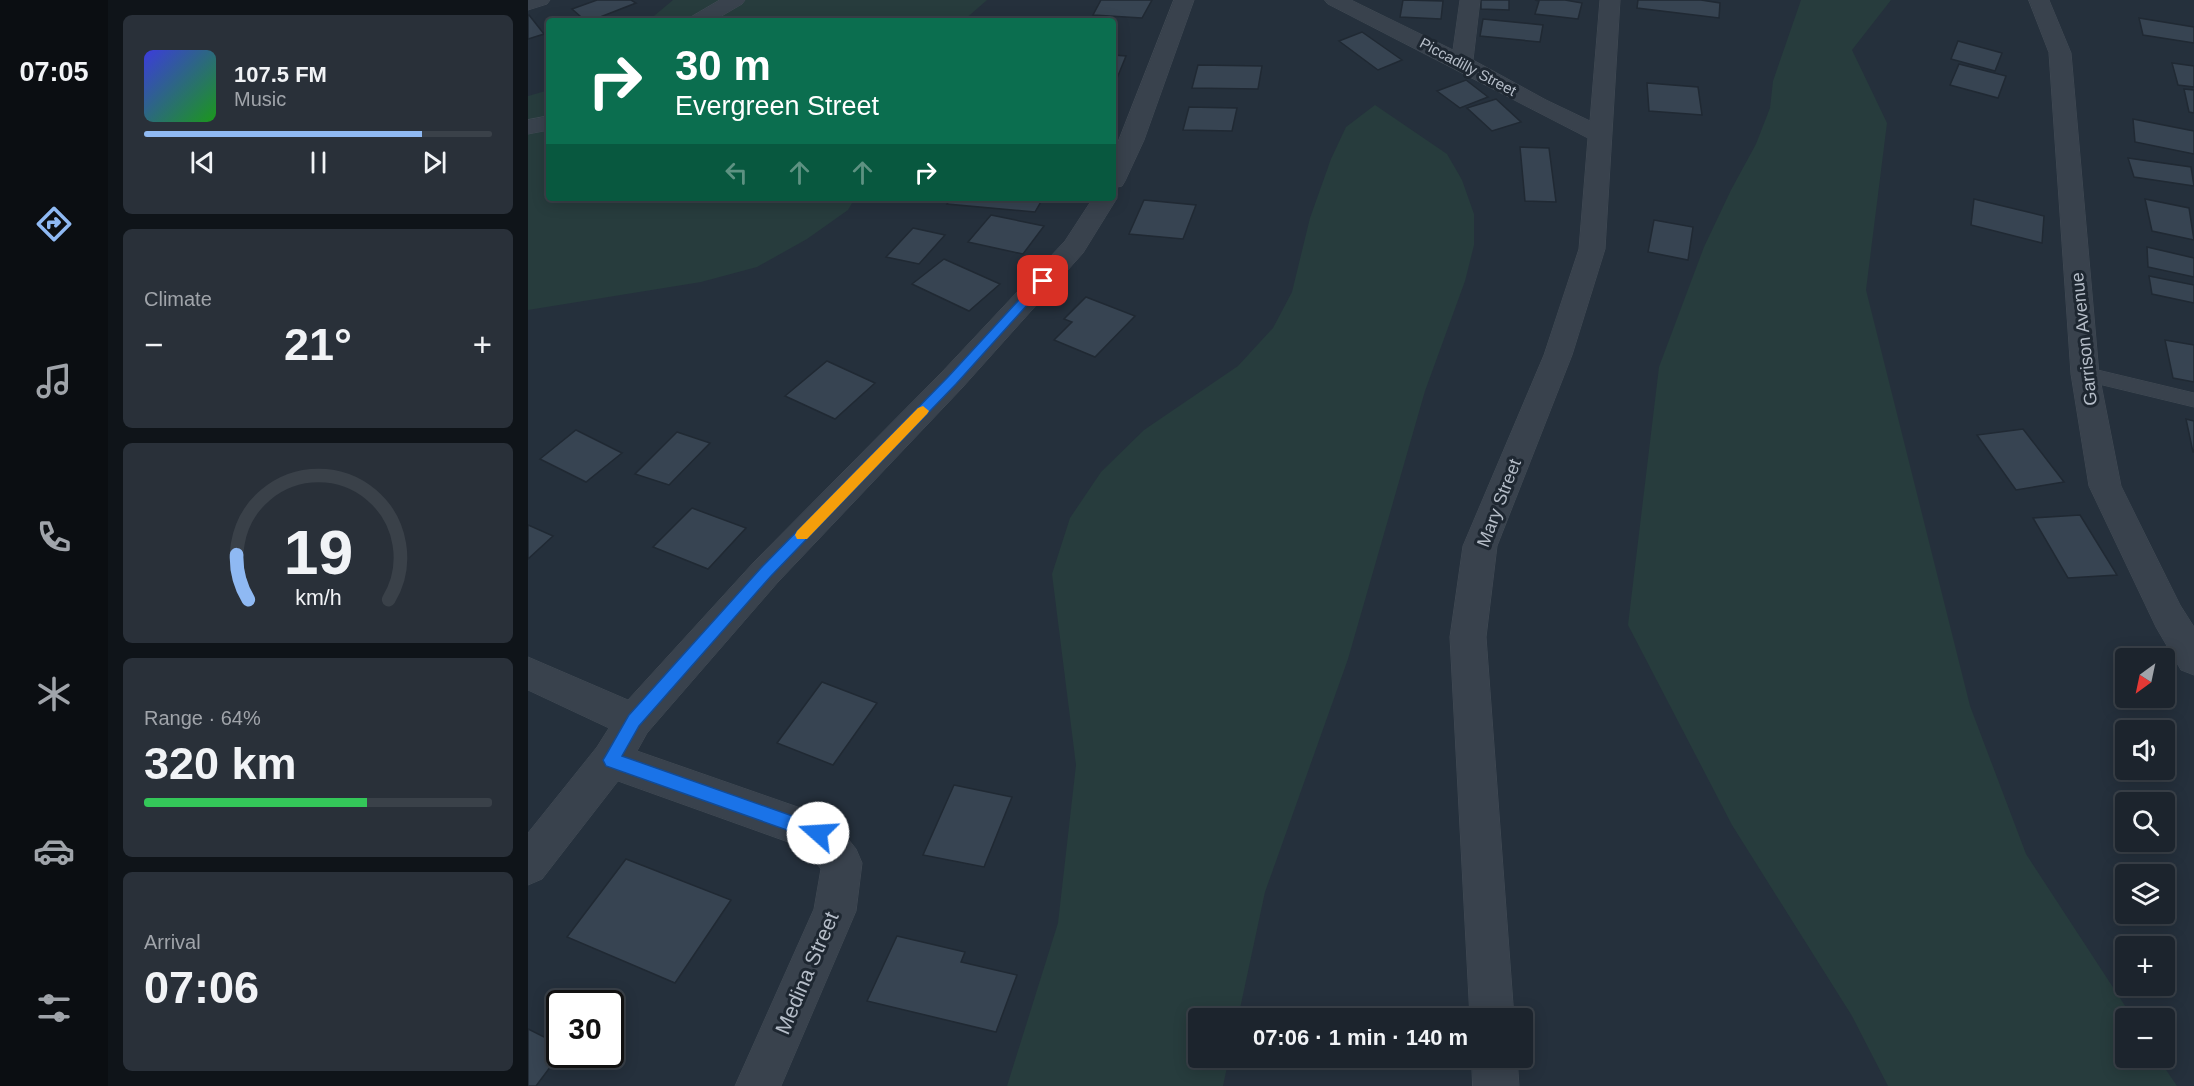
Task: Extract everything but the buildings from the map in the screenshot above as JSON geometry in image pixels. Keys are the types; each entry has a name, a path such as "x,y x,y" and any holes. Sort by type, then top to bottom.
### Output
{"street":[{"path":"528,4 540,0"},
{"path":"703,18 735,0"},
{"path":"1116,175 1132,140 1184,0"},
{"name":"Piccadilly Street","path":"1335,0 1601,135"},
{"path":"1462,63 1470,0"},
{"name":"Mary Street","path":"1491,1008 1468,637 1480,546 1558,355 1592,249 1610,0"},
{"name":"Garrison Avenue","path":"2039,0 2060,52 2085,374 2105,486 2168,616 2194,659"},
{"path":"528,127 546,124"},
{"path":"528,865 611,760 634,720 766,572 952,380 1074,247 1103,201"},
{"path":"528,674 634,720"},
{"name":"Medina Street","path":"611,760 818,833 842,863 835,911 758,1086"},
{"path":"1496,1068 1497,1086"}],"lane":[{"path":"2085,374 2194,400"}],"green space":[{"path":"673,0 987,0 966,18 652,18"},
{"path":"1801,0 1891,0 1852,50 1887,123 1866,290 1970,706 2026,854 2115,990 2115,996 2119,996 2126,1008 2115,1008 2115,1068 2165,1068 2177,1086 1888,1086 1852,1016 1732,825 1628,625 1659,367 1704,247 1756,144 1770,108 1773,81"},
{"path":"546,91 546,201 853,201 848,210 807,239 757,267 701,282 528,310 528,96"},
{"path":"1375,105 1447,154 1462,180 1474,214 1474,245 1465,281 1425,391 1348,659 1265,892 1240,1008 1188,1008 1188,1068 1227,1068 1223,1086 1007,1086 1058,923 1076,765 1052,574 1070,518 1101,472 1144,430 1238,366 1273,328 1292,292 1310,218 1331,159 1346,127"}],"slow traffic":[{"path":"802,535 923,411"}],"route":[{"path":"818,833 611,760 634,720 766,572 952,380 1043,281"}]}
